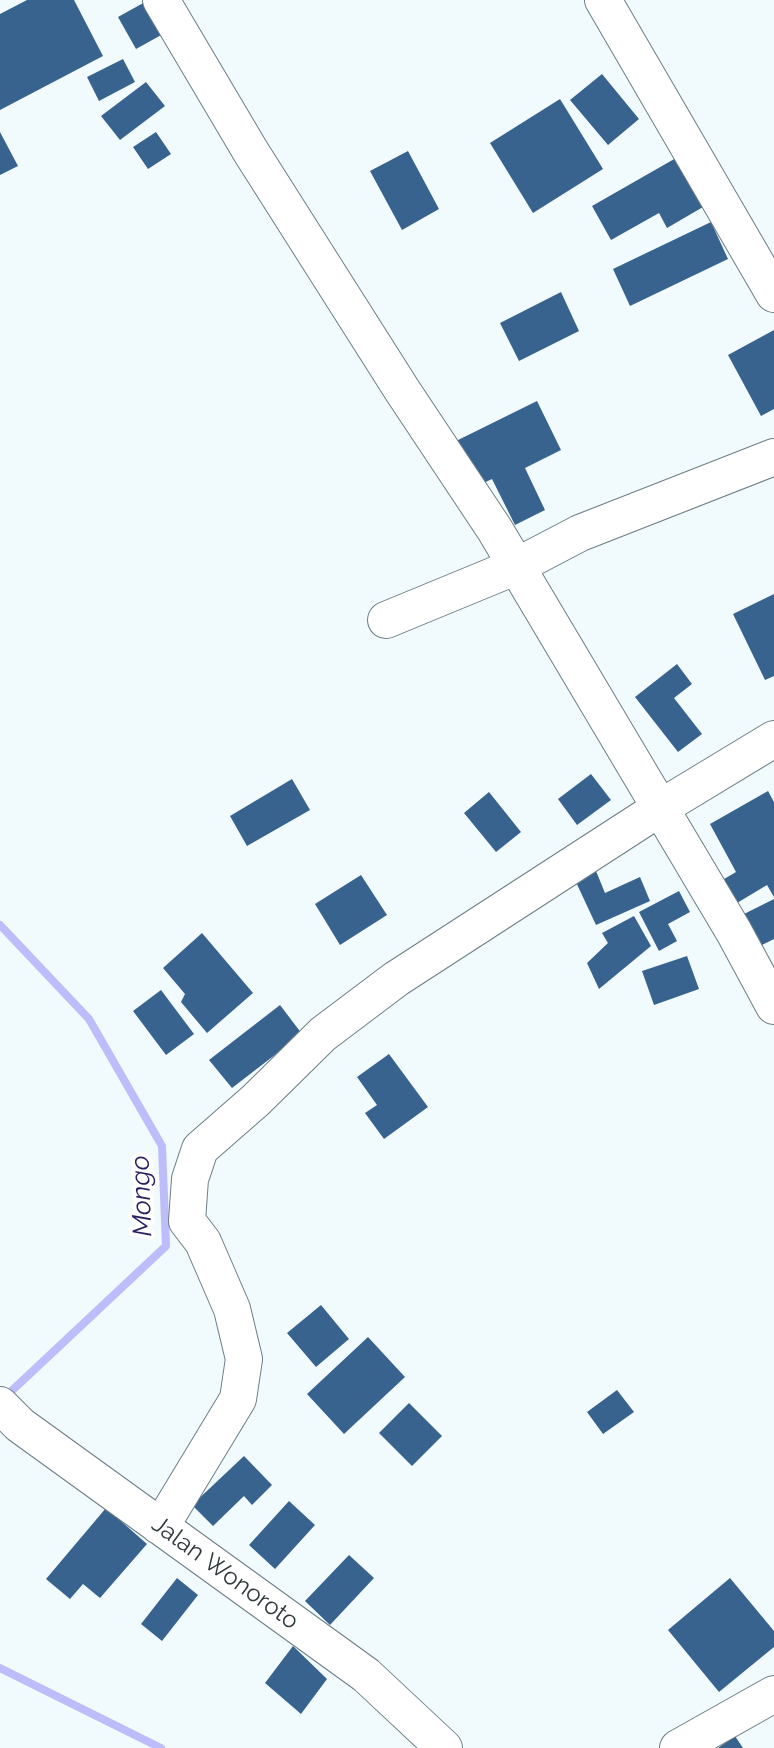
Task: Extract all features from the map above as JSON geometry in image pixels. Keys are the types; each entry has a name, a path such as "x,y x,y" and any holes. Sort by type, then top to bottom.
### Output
{"street":[{"path":"161,0 251,152 517,566 734,932 774,1006"},
{"path":"603,0 774,294"},
{"path":"386,620 517,566 580,533 774,457"},
{"path":"159,1526 238,1399 244,1359 232,1309 203,1242 187,1221 190,1179 200,1149 256,1100 323,1034 396,979 660,808 774,739"},
{"name":"Jalan Wonoroto","path":"10,1415 366,1675 444,1748"},
{"path":"678,1748 774,1694"}],"building":[{"path":"27,0 74,0 103,56 0,110 0,14"},
{"path":"145,2 163,34 136,49 118,17"},
{"path":"123,59 135,82 99,101 87,77"},
{"path":"602,74 639,119 608,145 570,100"},
{"path":"146,82 165,106 120,140 101,116"},
{"path":"560,99 603,169 533,213 490,143"},
{"path":"0,132 18,166 0,175"},
{"path":"156,132 171,154 148,169 133,147"},
{"path":"408,151 439,209 402,230 370,171"},
{"path":"676,158 703,207 667,228 659,213 611,240 592,206"},
{"path":"711,222 728,259 630,306 613,269"},
{"path":"561,292 579,331 519,361 500,323"},
{"path":"774,330 774,409 761,416 728,355"},
{"path":"537,401 561,450 525,468 545,510 515,525 492,479 473,488 450,444"},
{"path":"774,594 774,676 765,680 733,614"},
{"path":"677,664 692,684 674,698 702,734 678,752 635,697"},
{"path":"591,774 611,800 577,825 558,799"},
{"path":"292,779 310,810 247,846 230,816"},
{"path":"768,791 774,802 774,897 767,885 732,906 719,882 736,872 710,824"},
{"path":"489,792 521,832 496,852 464,813"},
{"path":"596,871 605,893 640,877 650,901 596,925 575,880"},
{"path":"361,875 387,915 340,945 315,904"},
{"path":"679,891 690,912 668,924 677,941 659,951 639,912"},
{"path":"774,899 774,939 760,946 744,914"},
{"path":"634,916 651,946 599,989 587,963 608,943 602,933"},
{"path":"202,933 253,993 207,1033 181,1002 185,994 163,968"},
{"path":"687,956 699,989 654,1005 642,971"},
{"path":"161,990 194,1034 166,1055 133,1011"},
{"path":"280,1005 302,1034 232,1088 209,1060"},
{"path":"389,1054 428,1107 384,1139 365,1113 377,1105 357,1077"},
{"path":"321,1305 349,1339 316,1367 287,1333"},
{"path":"368,1337 405,1377 344,1434 307,1394"},
{"path":"617,1390 634,1412 603,1434 587,1412"},
{"path":"409,1403 442,1436 412,1466 379,1433"},
{"path":"244,1456 272,1485 252,1505 244,1496 213,1526 192,1505"},
{"path":"289,1501 315,1525 275,1569 249,1545"},
{"path":"106,1508 147,1544 100,1598 83,1584 70,1599 46,1579"},
{"path":"349,1555 374,1578 330,1625 305,1601"},
{"path":"177,1578 198,1595 162,1641 141,1624"},
{"path":"730,1578 774,1631 774,1647 719,1692 668,1630"},
{"path":"293,1646 327,1679 301,1714 265,1683"},
{"path":"735,1736 743,1748 718,1748"}],"waterway":[{"name":"Mongo","path":"0,925 89,1019 162,1146 166,1246 3,1399"},
{"name":"Mongo","path":"0,1668 161,1748"}]}
